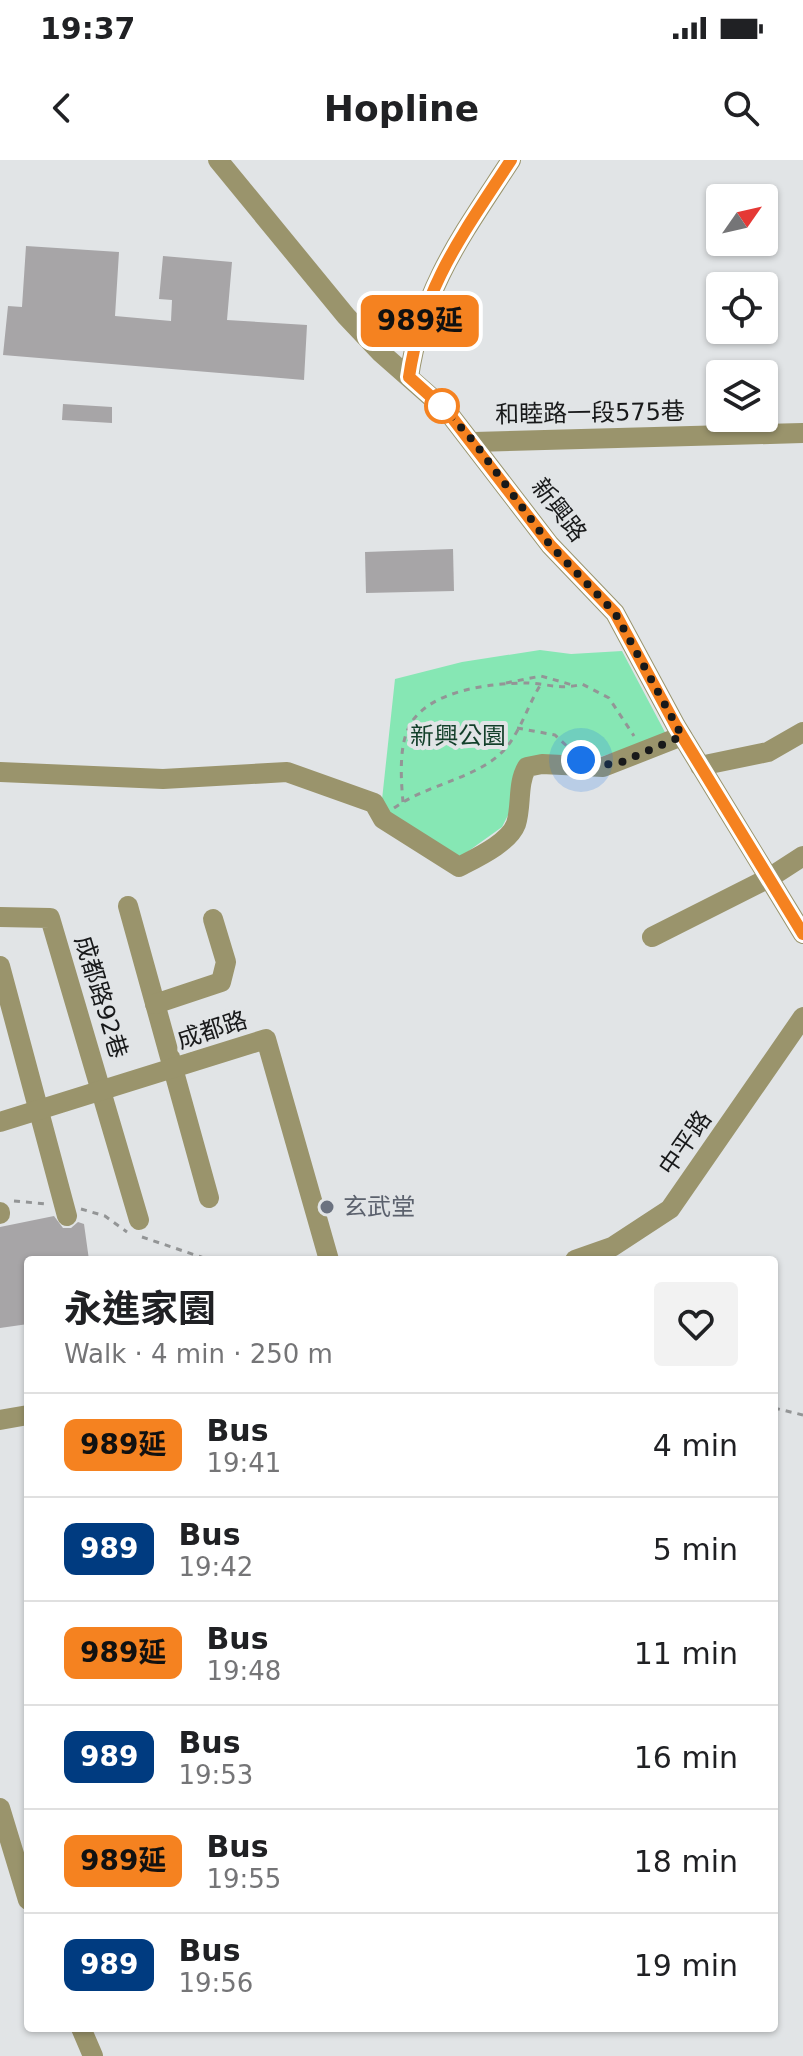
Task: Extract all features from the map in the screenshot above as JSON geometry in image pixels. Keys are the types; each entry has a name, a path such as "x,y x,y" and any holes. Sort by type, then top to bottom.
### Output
{"street":[{"name":"新興路","path":"218,160 346,316 447,411 474,442 550,545 615,613 682,736 803,934"},
{"path":"409,377 416,332 432,290 458,241 511,160"},
{"name":"和睦路一段575巷","path":"474,442 803,433"},
{"path":"700,766 768,752 803,732"},
{"path":"0,772 163,779 287,772 374,803 383,819 459,867 507,837 516,826 527,767 542,764 585,768 622,762 682,736"},
{"path":"652,937 769,878 803,856"},
{"path":"128,906 209,1198"},
{"name":"成都路92巷","path":"0,917 50,918 139,1220"},
{"path":"155,1004 221,982 226,962 213,919"},
{"path":"0,966 66,1210"},
{"name":"中平路","path":"586,1256 612,1247 670,1209 803,1017"},
{"name":"成都路","path":"0,1122 266,1039 328,1256"},
{"path":"0,1420 24,1416"},
{"path":"0,1808 24,1887"},
{"path":"83,2032 93,2056"}],"path":[{"path":"403,802 404,743 413,720 433,704 466,688 541,676 576,686"},
{"path":"503,684 590,687 609,698 645,750"},
{"path":"383,819 403,802 497,757 541,684"},
{"path":"517,728 555,735 585,768"},
{"path":"3,1208 66,1210 105,1216 121,1230 198,1256"},
{"path":"778,1409 803,1415"}],"green space":[{"name":"新興公園","path":"540,650 571,654 622,651 667,736 600,757 538,756 502,827 456,860 381,809 395,679 462,662"}],"building":[{"path":"26,246 119,252 115,316 171,321 172,300 159,299 163,256 232,262 227,320 307,325 304,380 3,355 8,306 22,307"},
{"path":"63,404 112,407 112,423 62,420"},
{"path":"453,549 454,591 366,593 365,552"},
{"path":"54,1216 63,1228 71,1228 78,1222 84,1224 88,1256 24,1256 24,1325 0,1328 0,1227"}],"bus line":[{"name":"989延","path":"511,160 458,241 432,290 416,332 409,377 447,411 474,442 550,545 615,613 676,726 803,934"}],"place":[{"name":"玄武堂","path":"327,1207"}],"route":[{"path":"442,406 474,442 550,545 615,613 682,736 603,767 585,768 581,760"}]}
